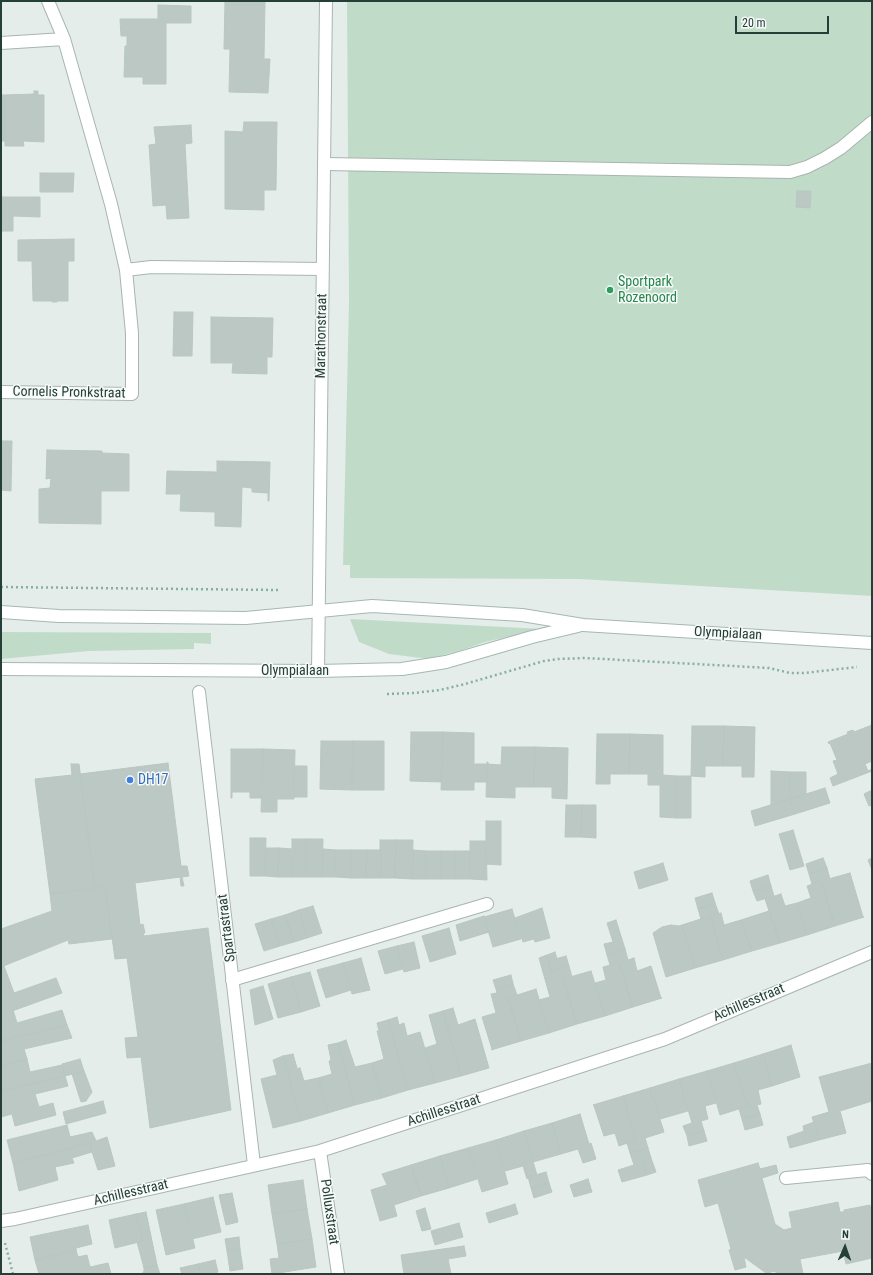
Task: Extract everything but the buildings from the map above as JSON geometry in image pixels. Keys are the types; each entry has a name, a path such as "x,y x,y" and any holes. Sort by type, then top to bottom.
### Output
{"street":[{"name":"Cornelis Pronkstraat","path":"1,392 132,394 132,333 126,270 111,204 64,39 48,1"},
{"name":"Marathonstraat","path":"318,671 326,1"},
{"path":"1,43 64,39"},
{"path":"325,164 790,172 807,167 825,158 841,148 872,122"},
{"path":"126,270 151,267 323,269"},
{"name":"Olympialaan","path":"1,612 59,616 246,618 380,606 522,615 583,625 872,643"},
{"name":"Olympialaan","path":"1,669 318,671 402,669 446,662 532,637 583,625"},
{"name":"Spartastraat","path":"199,692 254,1165"},
{"path":"232,980 487,904"},
{"name":"Achillesstraat","path":"1,1221 320,1151 665,1039 872,952"},
{"name":"Polluxstraat","path":"320,1151 338,1274"},
{"path":"786,1178 868,1170 872,1174"}],"path":[{"path":"1,587 283,590"},
{"path":"4,1239 13,1274"}],"green space":[{"name":"Sportpark Rozenoord","path":"347,1 872,1 872,596 580,579 350,578 350,565 343,565 349,302"},
{"path":"350,619 543,629 485,642 429,659 389,654 359,642"},
{"path":"1,632 211,633 211,644 194,643 194,649 89,651 1,659"}],"place":[{"name":"Sportpark Rozenoord","path":"610,290"},
{"name":"DH17","path":"130,780"}]}
